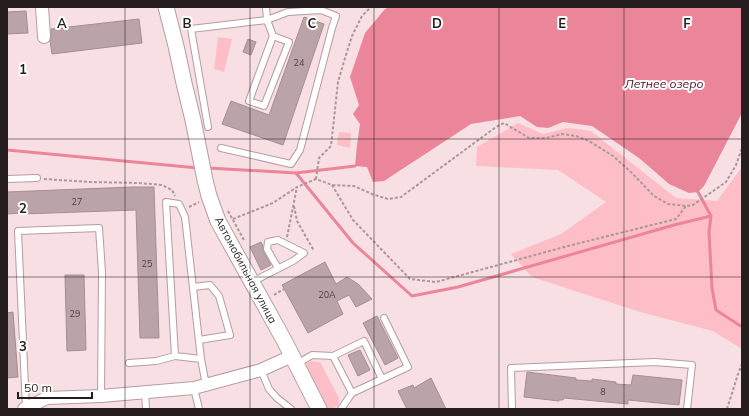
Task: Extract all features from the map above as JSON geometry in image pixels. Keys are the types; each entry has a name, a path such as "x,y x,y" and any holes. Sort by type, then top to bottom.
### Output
{"street":[{"path":"42,7 44,37"},
{"name":"Автомобильная улица","path":"166,7 193,120 209,196 218,221 319,409"},
{"path":"25,409 46,398 101,396 200,386 294,360"}],"lane":[{"path":"266,7 267,20 273,36 249,101 264,106 289,42 273,36"},
{"path":"208,127 191,29 267,20 288,12 321,10 336,16 300,150 291,164 221,148"},
{"path":"7,179 37,178"},
{"path":"175,356 166,202 179,204 185,217 201,359 199,409"},
{"path":"25,409 18,231 99,228 102,272 101,396"},
{"path":"252,282 278,268 304,254 278,240 268,242 267,249 278,268"},
{"path":"193,288 210,285 219,296 230,335 199,340"},
{"path":"341,409 352,393 408,367 384,318"},
{"path":"294,360 312,355 333,356 364,341 382,379"},
{"path":"129,363 156,361 175,356 201,359"},
{"path":"333,356 352,393"},
{"path":"512,409 511,368 655,362 692,366 687,409"},
{"path":"261,370 269,389 277,398 291,409"},
{"path":"145,392 146,409"}],"path":[{"path":"316,179 319,158 331,146 338,82 352,36 362,16 371,7"},
{"path":"233,219 273,203 297,187 316,179 332,185 354,186 388,199 401,197 496,127 504,124 529,138 546,138 562,134 576,136 589,141 613,156 654,196 668,204 686,206 693,205 726,182 736,165 742,148"},
{"path":"37,178 162,185 172,190 179,204"},
{"path":"332,185 353,220 410,278 436,282 568,246 676,219 686,206"},
{"path":"286,244 297,187"},
{"path":"182,211 209,196"},
{"path":"293,205 297,221 314,251"},
{"path":"274,295 284,289"},
{"path":"728,409 742,364"}],"shaded area":[{"path":"218,37 232,39 224,72 214,69"},
{"path":"518,123 543,134 568,128 591,131 676,198 717,201 742,167 742,349 713,331 640,312 532,277 511,254 561,234 606,202 558,170 476,166 477,147"},
{"path":"339,132 351,133 350,148 337,145"},
{"path":"312,361 320,362 339,398 338,406 328,409 325,406 306,371 307,363"}],"water":[{"name":"Летнее озеро","path":"390,7 742,7 742,113 704,186 698,192 689,193 669,184 639,158 592,126 563,122 548,128 537,127 520,116 471,124 384,181 373,182 367,167 355,166 360,124 353,114 359,105 350,77 365,33 385,9"}],"building":[{"path":"26,11 28,33 7,34 7,12"},
{"path":"304,17 324,24 283,145 222,124 231,101 269,115"},
{"path":"139,19 142,43 52,54 50,41 51,29"},
{"path":"248,39 256,42 251,55 243,52"},
{"path":"154,187 159,338 140,338 136,210 7,214 7,192"},
{"path":"261,242 263,251 271,265 261,270 250,247"},
{"path":"325,262 336,284 347,277 358,284 372,299 356,307 349,295 337,301 343,314 308,333 282,285"},
{"path":"65,275 84,275 86,350 67,351"},
{"path":"13,312 18,377 7,378 7,313"},
{"path":"377,316 398,358 385,365 363,323"},
{"path":"360,350 370,370 358,376 348,355"},
{"path":"527,372 576,378 576,380 592,381 592,379 616,382 616,384 631,385 633,375 682,380 679,405 628,400 628,404 564,398 563,400 559,401 524,397"},
{"path":"431,378 446,409 407,409 398,391 413,385 414,388"}],"waterway":[{"path":"7,150 198,168"},
{"path":"208,168 296,173 355,166"},
{"path":"296,173 353,243 412,296 458,287 674,225 711,216"},
{"path":"698,192 711,216 709,232 712,288 716,310 742,326"}]}
